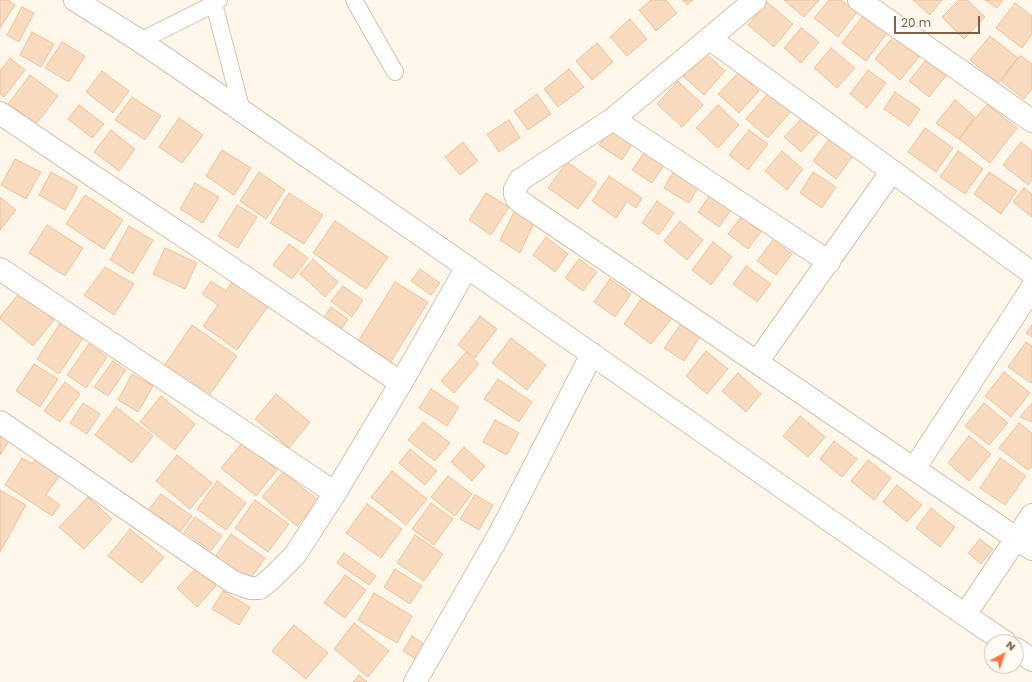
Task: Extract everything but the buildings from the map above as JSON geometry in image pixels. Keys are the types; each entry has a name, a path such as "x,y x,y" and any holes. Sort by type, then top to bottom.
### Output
{"street":[{"path":"75,0 140,41 242,111 993,634"},
{"path":"755,0 613,118 520,180 515,189 517,199 1024,544"},
{"path":"859,0 1032,120"},
{"path":"709,38 1032,273"},
{"path":"0,113 400,383"},
{"path":"613,118 828,262"},
{"path":"757,362 892,171"},
{"path":"0,422 233,582 250,588 260,588 295,555 400,383 467,267"},
{"path":"0,269 334,493"},
{"path":"914,469 1032,288"},
{"path":"415,682 500,533 592,354"},
{"path":"966,615 1024,544 1032,515"}],"lane":[{"path":"354,0 394,72"},
{"path":"140,41 217,2 242,111"}]}
